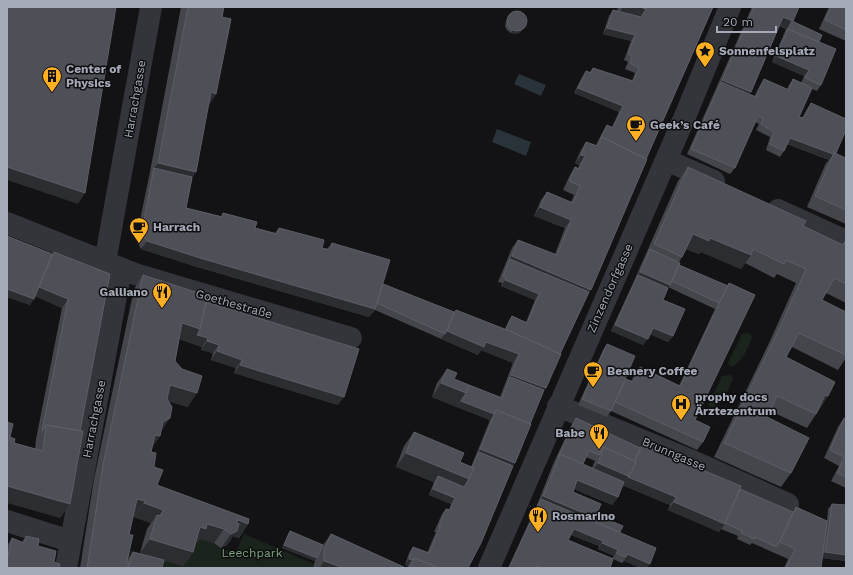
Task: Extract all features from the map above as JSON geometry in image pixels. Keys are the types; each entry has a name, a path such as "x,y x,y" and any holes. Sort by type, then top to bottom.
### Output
{"street":[{"name":"Harrachgasse","path":"66,568 152,7"},
{"name":"Zinzendorfgasse","path":"489,568 686,114 730,7"},
{"path":"666,160 731,189"},
{"path":"760,202 846,241"},
{"name":"Goethestraße","path":"7,223 113,266 351,338"},
{"name":"Brunngasse","path":"558,406 696,463 788,504"},
{"path":"7,521 70,541"}],"green space":[{"path":"750,333 752,337 747,350 742,358 732,367 728,363 742,334"},
{"path":"731,375 733,379 727,392 722,400 712,409 708,405 722,376"},
{"name":"Leechpark","path":"244,534 314,564 314,568 130,568 123,566 126,549 183,565 197,538 214,543 235,555"}],"shaded area":[{"path":"519,74 546,85 541,96 514,84"},
{"path":"497,129 531,142 526,156 492,142"}],"building":[{"name":"Center of Physics","path":"7,7 116,7 85,193 7,167"},
{"path":"188,7 224,7 222,17 231,19 216,94 211,92 196,172 158,163"},
{"path":"647,7 713,7 646,159 602,137 600,140 607,125 613,128 623,106 578,88 586,71 591,73 593,68 633,81 639,68 630,63 632,56 628,54 635,35 607,28 613,10 641,17"},
{"path":"754,7 799,7 793,21 783,17 751,92 722,80"},
{"path":"831,7 846,7 846,30 825,20"},
{"path":"517,11 524,14 527,21 524,28 517,31 510,28 507,21 510,14"},
{"path":"792,21 822,35 819,42 788,29 786,32"},
{"path":"788,29 836,49 821,85 805,78 809,70 776,56"},
{"path":"764,79 789,90 793,79 812,88 799,117 804,118 811,103 846,119 846,130 836,153 833,154 790,138 784,151 770,144 774,132 761,124 763,118 758,116 735,168 691,149 721,82 756,97"},
{"path":"602,137 647,159 591,290 512,256 518,240 557,255 571,220 540,207 547,192 573,203 580,186 569,181 575,167 579,169 585,156 581,155 586,142 597,146"},
{"path":"834,153 846,158 846,210 815,196"},
{"path":"688,167 806,221 803,226 843,245 846,240 846,284 834,278 822,300 846,312 846,355 799,333 786,357 835,382 828,396 825,395 816,414 777,396 767,417 809,438 791,473 724,443 780,327 806,269 786,260 784,264 753,249 751,255 710,238 709,241 693,234 682,257 654,244"},
{"path":"154,168 192,177 186,208 222,217 223,213 257,222 255,228 277,234 279,228 324,240 322,248 330,250 332,243 390,260 375,309 147,241 142,231"},
{"path":"7,236 52,254 34,299 7,289"},
{"path":"650,249 680,263 670,285 640,272"},
{"path":"54,252 110,274 80,431 46,425 42,431 68,299 39,287"},
{"path":"510,259 589,292 560,354 506,329 512,316 527,323 539,294 505,280 506,278 503,276"},
{"path":"679,265 728,286 719,303 672,281"},
{"path":"143,275 208,296 200,329 182,323 175,361 182,369 202,376 197,393 170,385 167,399 172,407 170,418 163,422 160,436 155,435 151,452 156,453 154,467 163,470 157,485 249,519 248,524 238,520 236,522 239,524 237,531 231,534 224,529 207,524 206,529 200,527 193,552 150,539 157,515 161,516 163,510 144,503 145,501 137,499 129,535 133,535 127,561 129,562 128,568 87,568 103,465"},
{"path":"638,275 668,288 663,300 685,309 673,336 653,328 648,339 615,325"},
{"path":"729,283 755,295 695,420 710,427 703,442 615,402 626,379 633,382 640,367 680,386"},
{"path":"383,284 454,312 445,334 377,303"},
{"path":"206,302 359,349 344,397 240,365 242,360 217,351 219,345 207,341 208,338 197,335 200,329"},
{"path":"456,310 507,330 561,354 546,388 511,375 519,354 486,342 484,347 447,331"},
{"path":"607,344 635,356 611,411 582,399"},
{"path":"447,369 457,373 454,379 469,385 466,393 441,383"},
{"path":"510,377 544,390 530,424 496,410 494,414 461,401 469,385 502,398"},
{"path":"496,410 531,424 515,463 480,449"},
{"path":"576,418 640,448 634,461 604,447 599,455 589,451 583,464 560,454 558,457"},
{"path":"844,418 846,419 846,477 837,473 844,457 830,450"},
{"path":"7,422 13,424 10,437 15,439 14,443 43,451 46,425 83,431 70,504 7,486"},
{"path":"414,432 464,453 460,462 474,468 469,479 406,453"},
{"path":"642,445 741,486 725,524 674,502 676,497 628,477 636,462 635,461"},
{"path":"604,447 636,462 628,476 598,463"},
{"path":"479,452 513,466 481,543 468,568 439,568 414,558 412,560 409,559 413,547 429,553 446,509 450,510 455,498 433,489 438,476 464,487 474,468 472,467"},
{"path":"560,454 624,482 618,497 577,480 573,492 601,504 595,518 543,496"},
{"path":"740,489 793,512 777,547 755,537 754,539 741,533 742,531 725,523"},
{"path":"541,499 656,548 650,564 627,554 626,557 616,553 618,550 602,543 603,541 574,529 568,540 613,559 610,568 542,568 537,566 536,568 509,568"},
{"path":"832,504 846,505 846,555 825,552"},
{"path":"796,507 827,521 821,568 786,568 795,549 780,542"},
{"path":"596,515 623,526 620,532 593,521"},
{"path":"290,531 323,545 317,558 284,545"},
{"path":"331,534 406,568 344,568 324,561 324,550"},
{"path":"26,536 39,539 38,546 56,551 54,562 60,564 59,568 7,568 7,556 12,538 24,543"},
{"path":"133,552 164,560 162,568 128,568"},
{"path":"414,558 439,568 409,568"}],"place":[{"name":"Sonnenfelsplatz","path":"705,68"},
{"name":"Center of Physics","path":"52,93"},
{"name":"Geek’s Café","path":"636,142"},
{"name":"Harrach","path":"139,244"},
{"name":"Galliano","path":"162,309"},
{"name":"Beanery Coffee","path":"593,388"},
{"name":"prophy docs Ärztezentrum","path":"681,421"},
{"name":"Babe","path":"599,450"},
{"name":"Rosmarino","path":"538,533"}]}
